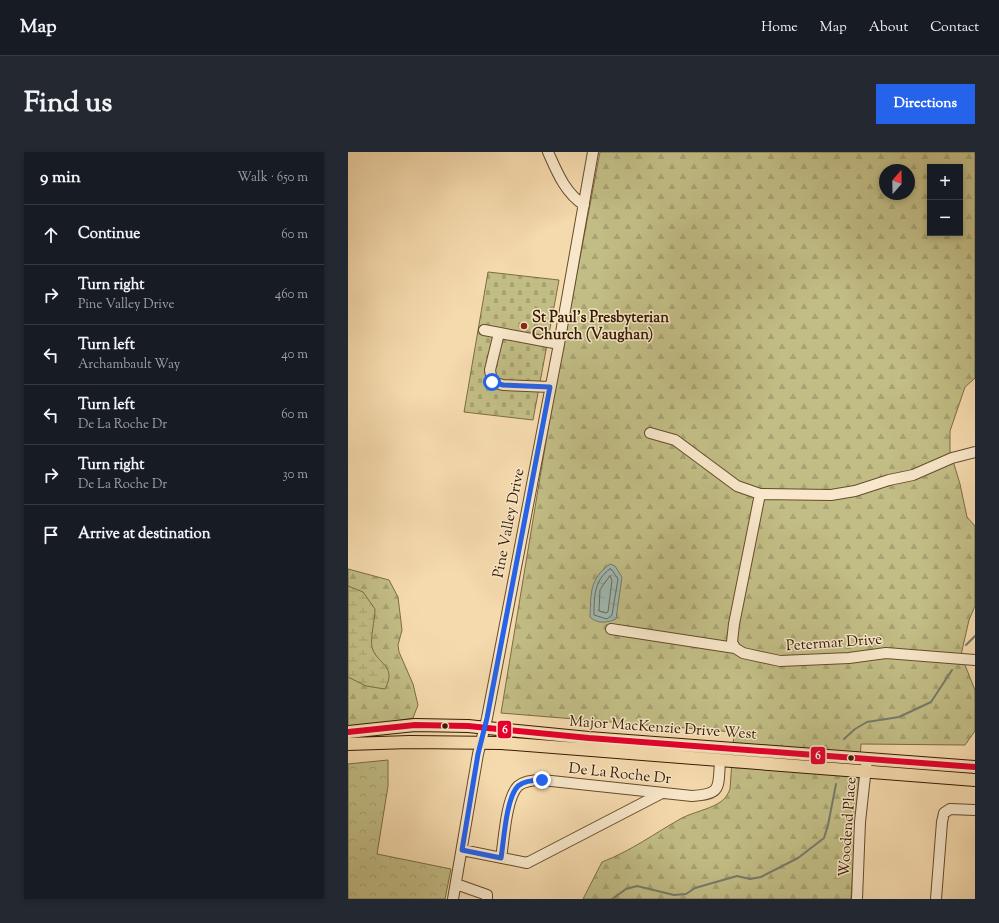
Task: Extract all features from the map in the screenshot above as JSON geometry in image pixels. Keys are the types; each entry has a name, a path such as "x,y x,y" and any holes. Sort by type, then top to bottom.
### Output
{"main road":[{"name":"Major MacKenzie Drive West","path":"348,732 415,725 485,728 588,738 975,767"},
{"name":"Major MacKenzie Drive West","path":"348,744 410,742 482,743 720,761 866,770 975,780"}],"street":[{"path":"548,152 565,188 576,200 584,205"},
{"name":"Pine Valley Drive","path":"453,899 478,754 485,728 559,344 593,152"},
{"path":"484,330 559,344"},
{"path":"499,333 490,370 492,382 503,385 550,387"},
{"path":"650,433 675,440 738,486 760,494 831,495 855,491 889,480 913,475 952,458 975,452"},
{"path":"736,648 732,642 734,624 760,494"},
{"name":"Petermar Drive","path":"611,629 736,648 743,653 780,661 849,658 886,653 975,660"},
{"name":"Woodend Place","path":"857,899 860,822 868,758"},
{"name":"De La Roche Dr","path":"501,858 512,795 519,785 542,780 692,796 710,794 716,790 718,784 720,761"},
{"path":"462,850 527,863 662,793"},
{"path":"936,899 943,816 945,811 950,809 975,810"},
{"path":"456,884 487,895 487,899"}],"green space":[{"path":"600,152 975,152 975,378 965,387 950,431 950,451 960,484 967,517 975,526 975,606 969,620 961,655 975,690 975,731 965,745 861,744 851,899 583,899 602,862 633,847 682,818 719,803 724,799 730,789 734,732 501,713 552,405"},
{"path":"488,272 559,280 533,420 464,412"},
{"path":"348,569 389,580 398,597 402,630 398,645 399,652 413,684 418,705 413,718 369,726 348,726"},
{"path":"348,586 363,592 375,609 372,647 374,653 388,670 389,675 385,689 366,686 348,677"},
{"path":"388,760 388,786 377,854 451,869 445,899 348,899 348,764"}],"water":[{"path":"610,564 615,566 622,577 616,619 606,622 599,622 590,617 592,588 598,575"}],"waterway":[{"path":"966,645 975,636"},
{"path":"844,739 855,729 867,722 899,717 931,702 952,670"},
{"path":"612,899 626,889 637,886 674,895 686,894 695,888 737,876 750,879 761,877 798,858 824,838 836,784"}],"transit line":[{"name":"6","path":"348,732 415,725 468,726 589,738 975,767"}],"place":[{"name":"St Paul's Presbyterian Church (Vaughan)","path":"524,326"}],"route":[{"path":"492,382 503,385 550,387 487,718 482,743 478,754 462,850 501,858 512,795 519,785 530,781 542,780"}]}
